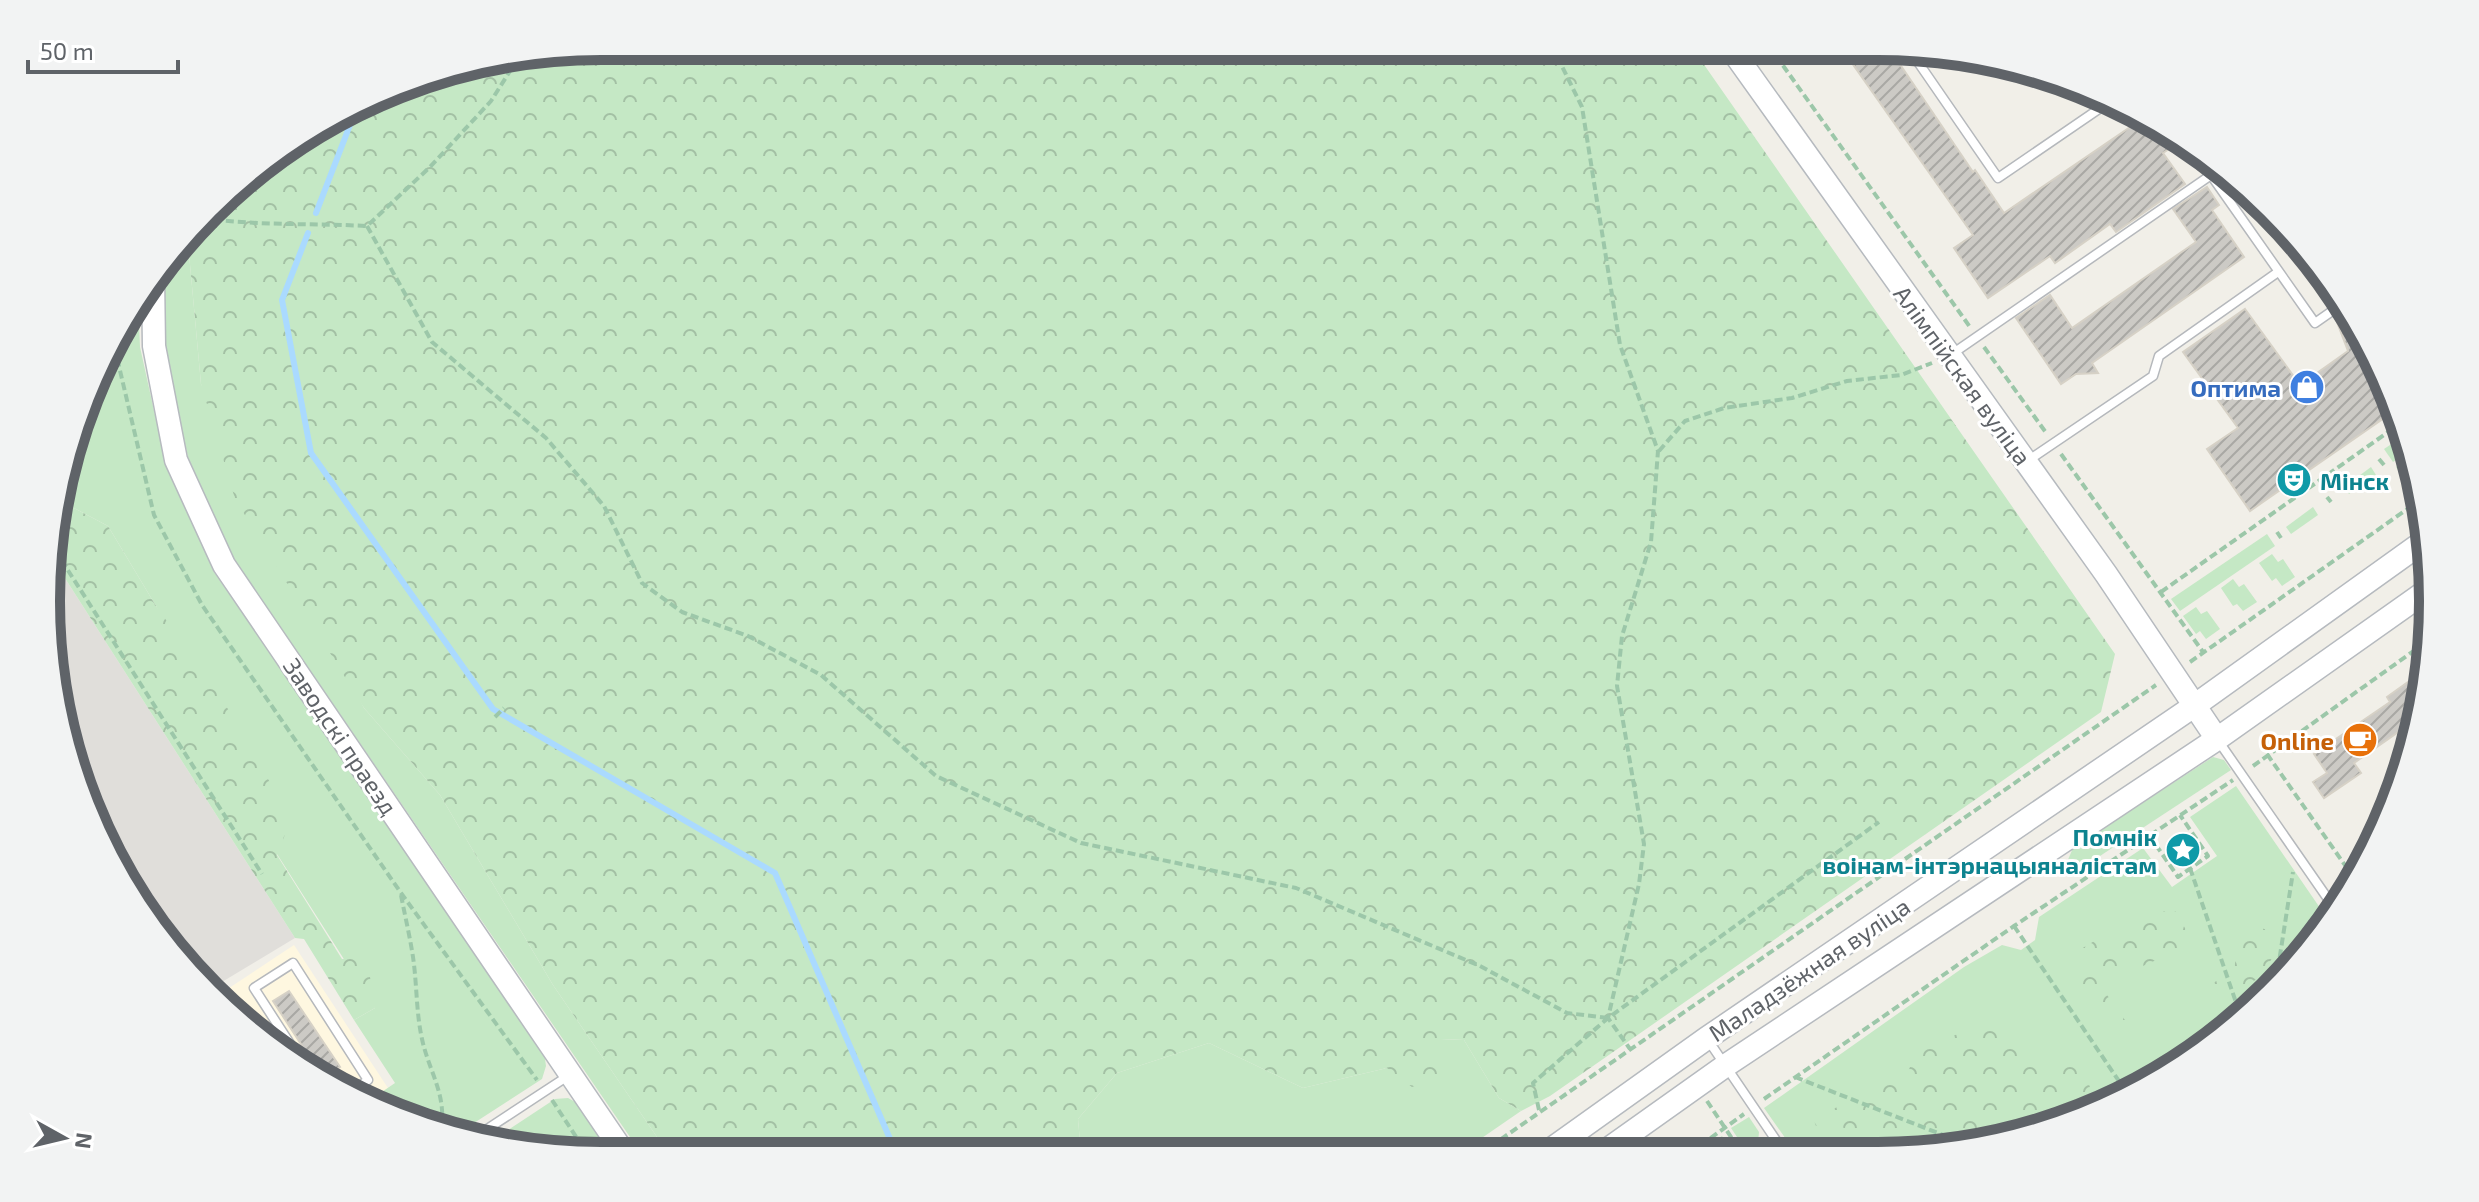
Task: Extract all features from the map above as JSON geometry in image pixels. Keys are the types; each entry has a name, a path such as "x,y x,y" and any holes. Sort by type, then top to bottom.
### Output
{"main road":[{"name":"Алімпійская вуліца","path":"1739,60 2106,574 2217,739"},
{"name":"Заводскі праезд","path":"153,297 154,346 176,460 224,565 617,1142"},
{"name":"Маладзёжная вуліца","path":"1561,1142 1707,1038 2194,706 2416,547"},
{"name":"Маладзёжная вуліца","path":"1618,1142 1725,1066 2217,739 2419,596"}],"lane":[{"path":"1918,62 1998,178 2100,108"},
{"path":"2211,175 2315,323 2334,310"},
{"path":"1949,356 2211,175"},
{"path":"2025,462 2153,376 2159,356 2278,272"},
{"path":"2217,739 2329,900"},
{"path":"290,1043 254,988 293,963 368,1080 361,1085"},
{"path":"1707,1038 1777,1142"},
{"path":"486,1130 572,1074"}],"path":[{"path":"1559,60 1582,107 1620,345 1658,451 1651,542 1622,636 1617,686 1644,844 1639,884 1608,1018"},
{"path":"216,220 245,224 367,226 430,167 491,101 512,68"},
{"path":"367,226 432,342 546,438 604,506 642,583 682,612 748,636 821,675 936,776 1081,843 1296,888 1480,966 1567,1013 1608,1018 1630,1049"},
{"path":"1658,451 1685,421 1724,408 1792,398 1847,381 1901,375 1949,356"},
{"path":"118,359 154,515 202,605 401,893 546,1091 579,1141"},
{"path":"2160,593 2391,430"},
{"path":"2379,459 2384,465"},
{"path":"2327,497 2331,502"},
{"path":"1496,1142 2411,507"},
{"path":"2277,532 2281,538"},
{"path":"62,560 262,874"},
{"path":"1705,1142 1794,1076 2241,775 2417,649"},
{"path":"495,717 504,708"},
{"path":"2267,754 2348,870"},
{"path":"2149,835 2178,877 2208,856 2180,815"},
{"path":"1540,1111 1533,1083 1608,1018 1879,822"},
{"path":"2190,868 2237,1006"},
{"path":"2279,965 2294,870"},
{"path":"401,893 413,955 421,1036 428,1064 442,1097 443,1118"},
{"path":"2014,926 2121,1084"},
{"path":"1794,1076 1950,1137"},
{"path":"1697,1086 1734,1142"}],"shaded area":[{"path":"61,572 295,938 218,984 151,902 132,872 101,808 78,741 70,707 61,636"},
{"path":"294,945 397,1102 330,1070 300,1051 225,991"}],"green space":[{"path":"601,60 1701,60 2115,654 2101,712 1550,1096 1521,1111 1499,1098 1464,1040 1441,1039 1443,1075 1412,1087 1387,1068 1303,1088 1209,1043 1117,1073 1078,1119 1080,1142 660,1142 553,985 440,795 364,708 235,499 201,384 189,251 218,218 272,172 330,132 394,101 495,70"},
{"path":"189,251 201,384 364,708 440,795 553,985 660,1142 633,1142 233,558 188,457 164,348 163,284"},
{"path":"139,319 140,347 166,465 214,572 544,1052 546,1066 542,1079 469,1126 379,1094 395,1083 354,1020 375,1008 277,854 156,606 108,526 69,505 70,495 101,394"},
{"path":"2395,442 2400,457 2393,462 2384,449"},
{"path":"2402,463 2406,482 2396,467"},
{"path":"2371,467 2376,475 2349,494 2344,487"},
{"path":"69,505 108,526 156,606 221,697 291,819 277,855 342,959 360,958 370,977 375,1008 354,1020 304,939 295,938 61,572"},
{"path":"2313,507 2318,515 2291,534 2286,527"},
{"path":"2267,534 2275,546 2180,611 2171,599"},
{"path":"2272,554 2278,562 2283,559 2295,577 2282,586 2276,578 2272,581 2259,563"},
{"path":"2233,579 2239,587 2244,584 2257,602 2243,611 2237,604 2233,606 2221,588"},
{"path":"2196,607 2201,614 2207,611 2220,629 2206,639 2200,631 2196,634 2183,616"},
{"path":"2213,757 2224,760 2231,770 2071,875 2067,862 2073,848"},
{"path":"2236,786 2322,910 2285,958 2235,1008 2179,1051 2148,1070 2085,1101 2018,1124 1984,1132 1913,1141 1788,1142 1764,1108 1964,967 2002,945 2021,950 2035,940 2039,917 2143,848 2172,887 2217,856 2190,817"},
{"path":"2175,911 2189,935 2181,949 2100,985 2127,1023 2098,1016 2077,981 2089,962 2081,949 2096,940 2113,947 2131,937 2124,914"},
{"path":"2241,920 2285,937 2260,978 2211,1000 2199,991 2234,971"},
{"path":"1964,1027 2013,1030 2020,1058 2080,1061 2094,1097 2018,1124 1984,1132 1913,1141 1853,1142 1857,1138 1836,1122 1816,1126 1813,1118 1906,1076 1918,1049 1958,1034"},
{"path":"1441,1039 1464,1040 1499,1098 1521,1111 1476,1142 1080,1142 1078,1119 1117,1073 1209,1043 1303,1088 1387,1068"},
{"path":"568,1098 579,1104 605,1142 503,1133 555,1099"},
{"path":"1749,1117 1759,1132 1758,1142 1740,1142 1731,1128"}],"building":[{"path":"1850,60 1897,61 2004,213 2134,125 2172,147 2163,153 2185,184 2116,232 2110,224 2055,263 2050,256 1988,298 1954,248 1973,235"},
{"path":"2207,187 2219,205 2212,210 2244,257 2092,363 2098,373 2076,374 2061,384 2016,318 2050,295 2072,328 2196,242 2173,209"},
{"path":"2245,309 2300,385 2348,351 2335,317 2337,315 2363,362 2386,417 2250,511 2207,449 2238,428 2183,352"},
{"name":"Online","path":"2413,678 2404,728 2354,763 2361,773 2324,798 2313,782 2327,773 2314,754 2390,702 2387,697"},
{"path":"289,991 340,1067 333,1072 309,1057 273,1001"}],"waterway":[{"path":"316,213 351,121"},
{"path":"308,233 282,300 311,453 493,709 775,873 891,1142"}],"place":[{"name":"Оптима","path":"2307,387"},
{"name":"Мінск","path":"2294,480"},
{"name":"Online","path":"2360,740"},
{"name":"Помнік воінам-інтэрнацыяналістам","path":"2183,850"}]}
